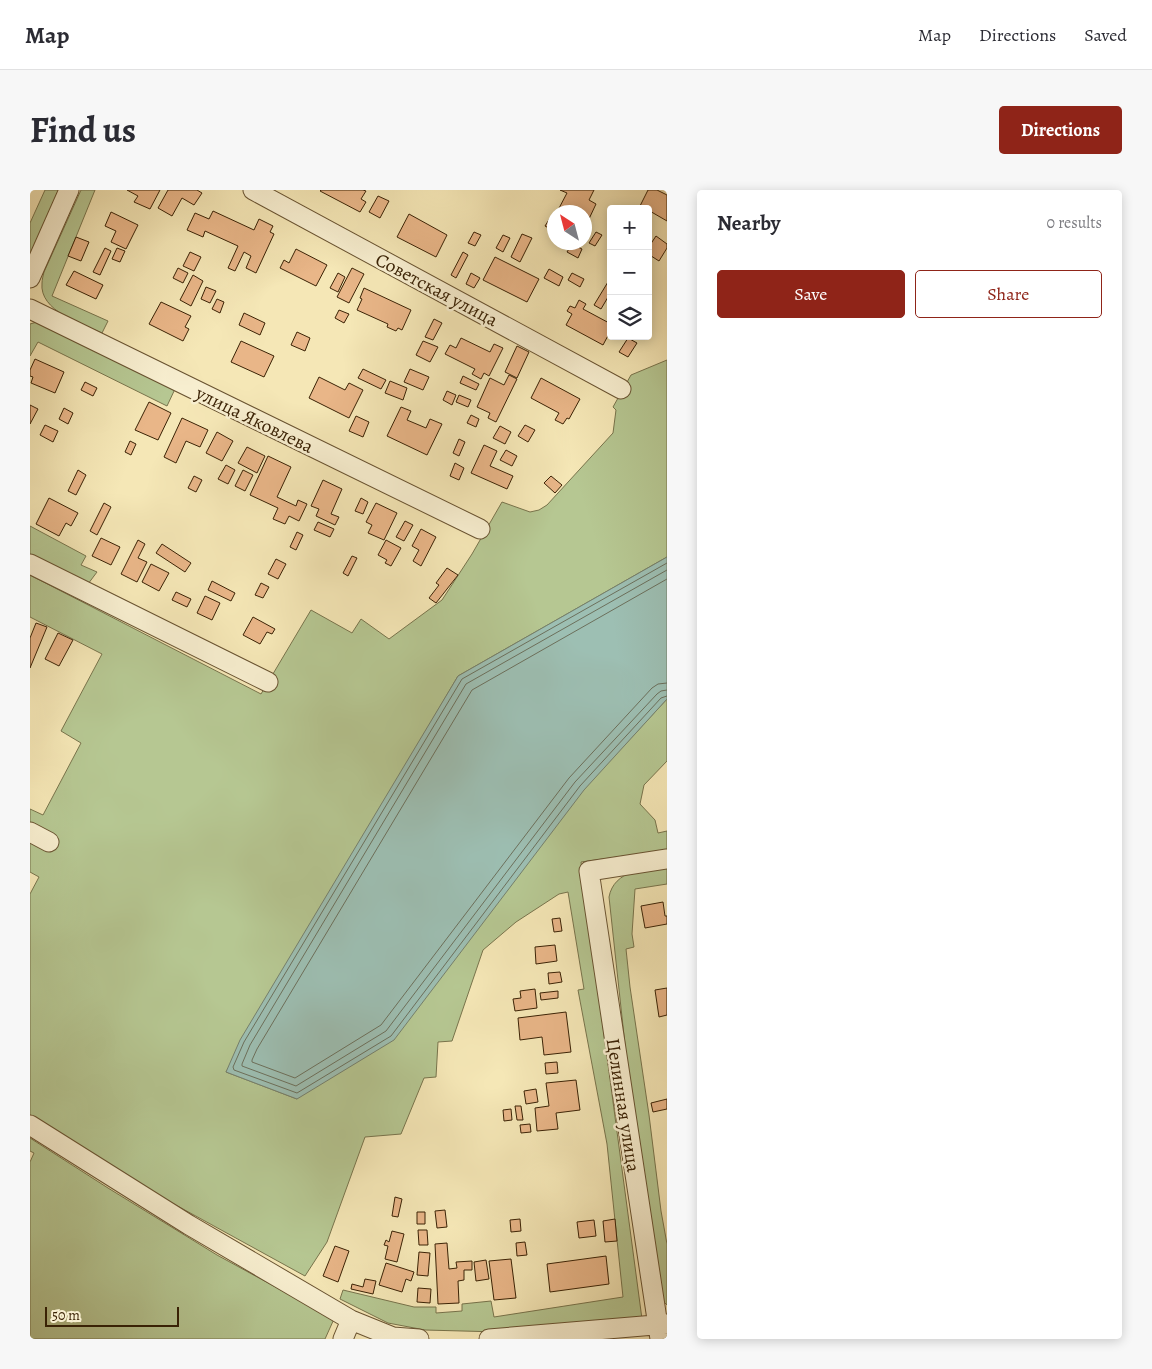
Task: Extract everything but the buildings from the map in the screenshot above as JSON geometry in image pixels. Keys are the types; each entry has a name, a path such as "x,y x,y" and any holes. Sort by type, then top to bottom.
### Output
{"street":[{"path":"30,278 69,190"},
{"name":"Советская улица","path":"253,190 621,389"},
{"name":"улица Яковлева","path":"30,310 480,529"},
{"path":"30,564 268,682"},
{"path":"30,832 49,842"},
{"name":"Целинная улица","path":"661,1329 589,871 667,859"},
{"path":"30,1125 189,1225 351,1320 393,1337 419,1339"},
{"path":"342,1339 351,1320"},
{"path":"489,1339 661,1329"}],"green space":[{"path":"45,190 65,190 30,269 30,223"},
{"path":"81,190 95,190 52,296 108,321 102,333 73,321 54,309 43,293 42,282 44,272"},
{"path":"37,322 175,389 167,406 38,342 30,356 30,324"},
{"path":"667,360 667,557 458,676 226,1072 297,1099 667,699 667,761 644,785 640,804 655,820 658,833 667,831 667,850 581,862 642,1319 500,1332 425,1330 388,1323 340,1299 343,1290 414,1307 436,1307 436,1313 462,1311 462,1304 491,1301 494,1317 623,1297 607,1144 578,990 584,989 568,892 559,894 516,922 483,950 452,1041 438,1042 436,1077 424,1078 401,1134 365,1137 327,1242 305,1276 152,1192 30,1115 30,894 39,877 30,872 30,809 43,815 81,743 61,731 102,654 30,617 30,575 261,694 311,610 352,633 361,619 389,639 442,600 472,554 502,502 530,512 539,510 547,505 613,433 616,410 613,407 631,375"},
{"path":"30,526 86,556 81,565 97,572 85,588 30,559"},
{"path":"667,864 667,884 635,889 632,934 634,947 626,949 667,1244 667,1305 662,1296 626,1054 609,897 617,881 624,876 632,872"},
{"path":"30,1138 217,1255 334,1319 325,1339 30,1339 30,1162 34,1153 30,1151"}],"water":[{"path":"667,557 667,699 584,790 394,1040 297,1099 226,1072 240,1040 458,676"}]}
